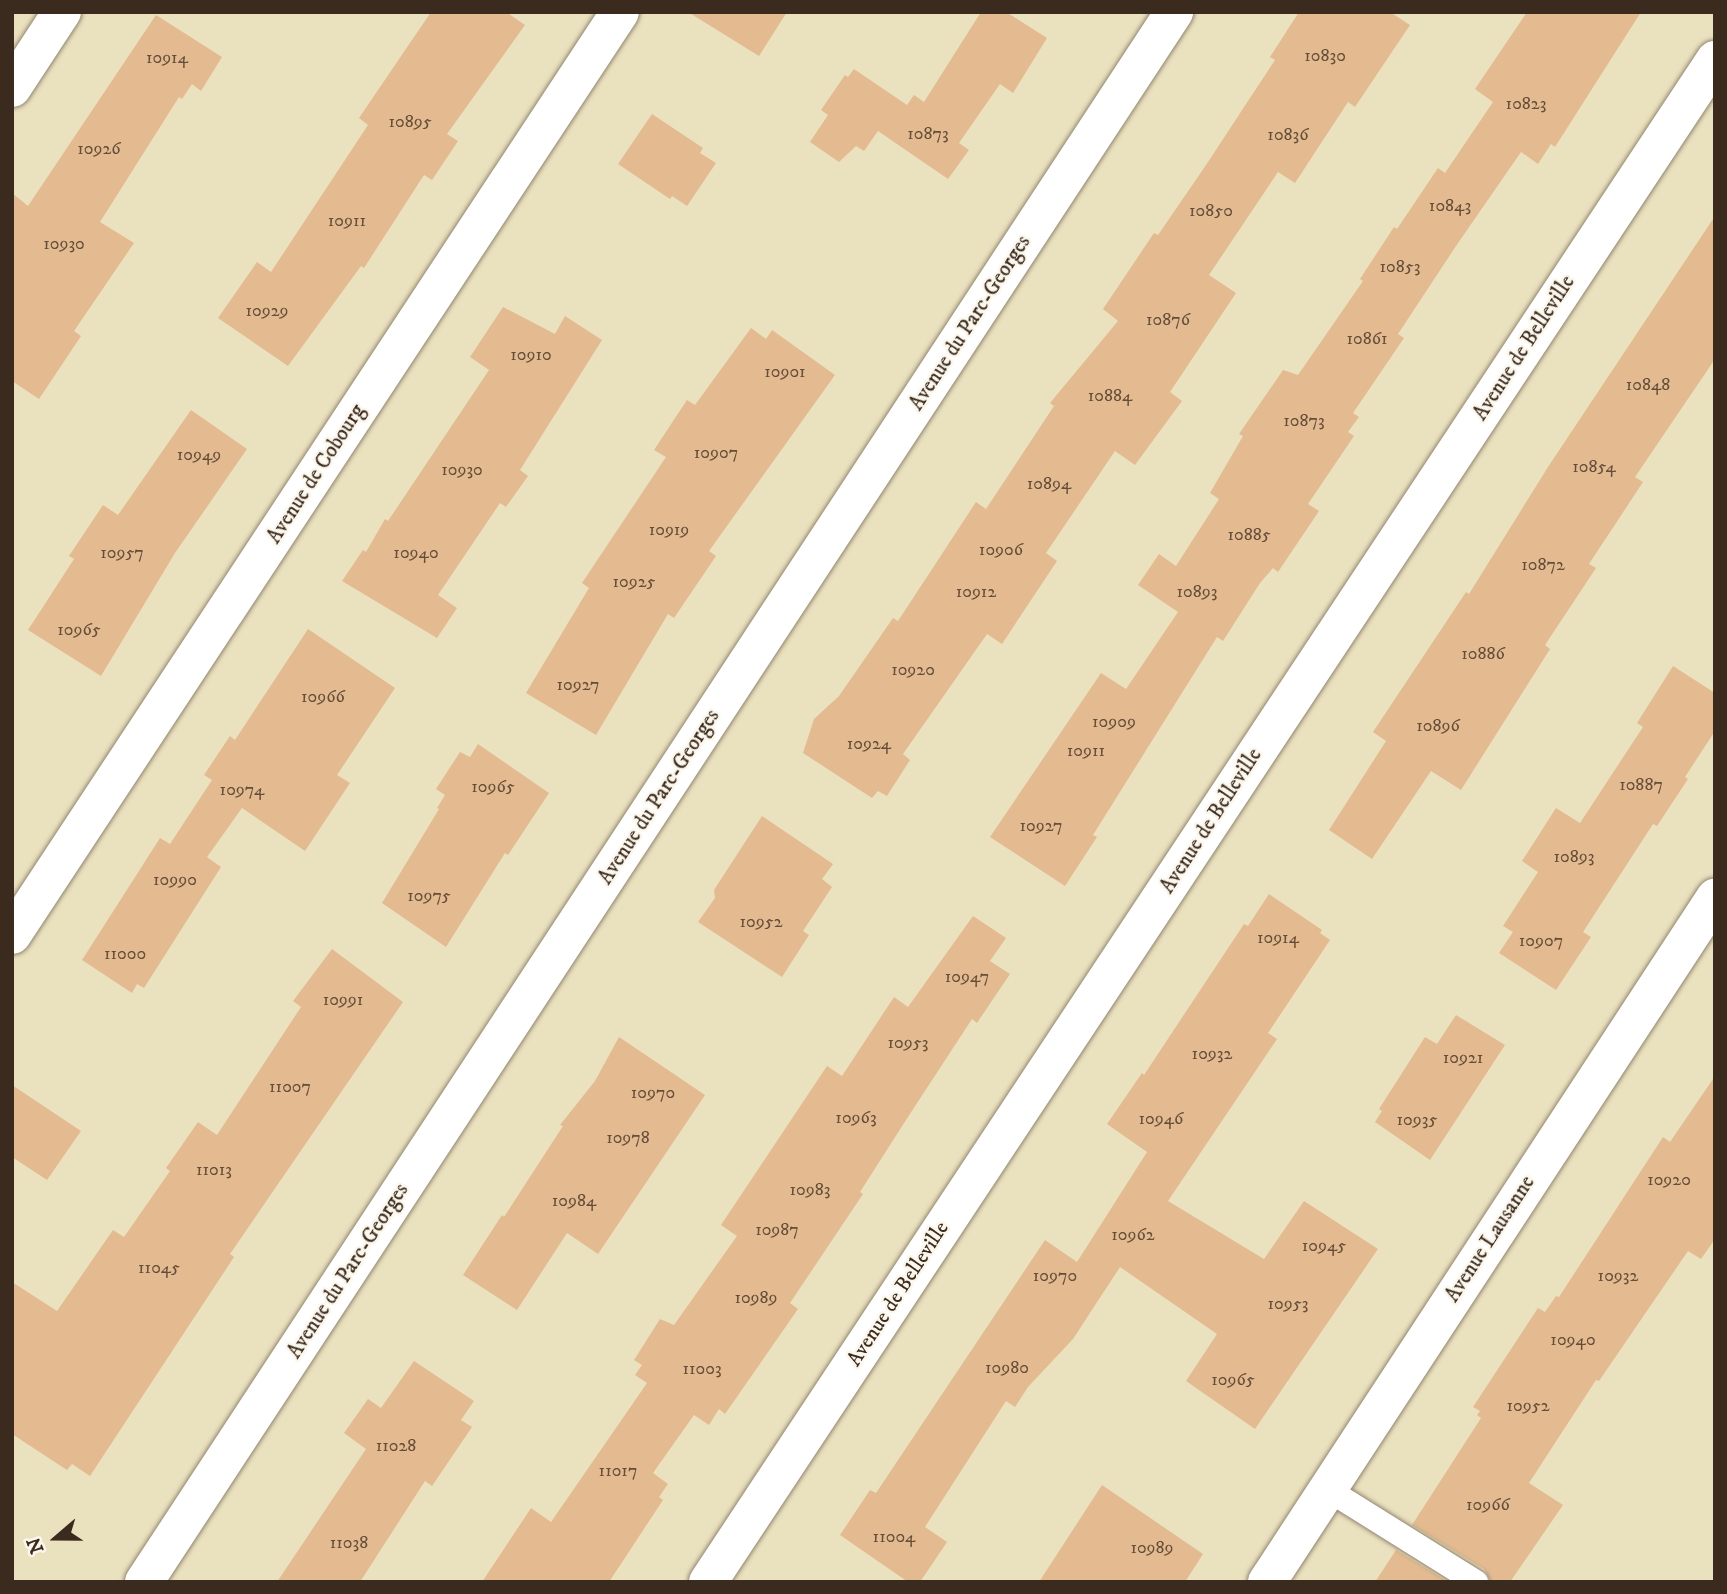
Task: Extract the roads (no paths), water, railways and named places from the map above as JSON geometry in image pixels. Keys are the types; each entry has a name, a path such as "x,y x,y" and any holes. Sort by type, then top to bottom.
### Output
{"street":[{"path":"12,88 62,12"},
{"name":"Avenue de Cobourg","path":"12,935 620,12"},
{"name":"Avenue du Parc-Georges","path":"144,1582 1174,12"},
{"name":"Avenue de Belleville","path":"708,1582 1715,60"},
{"name":"Avenue Lausanne","path":"1267,1582 1715,898"}],"lane":[{"path":"1327,1489 1476,1582"}]}
